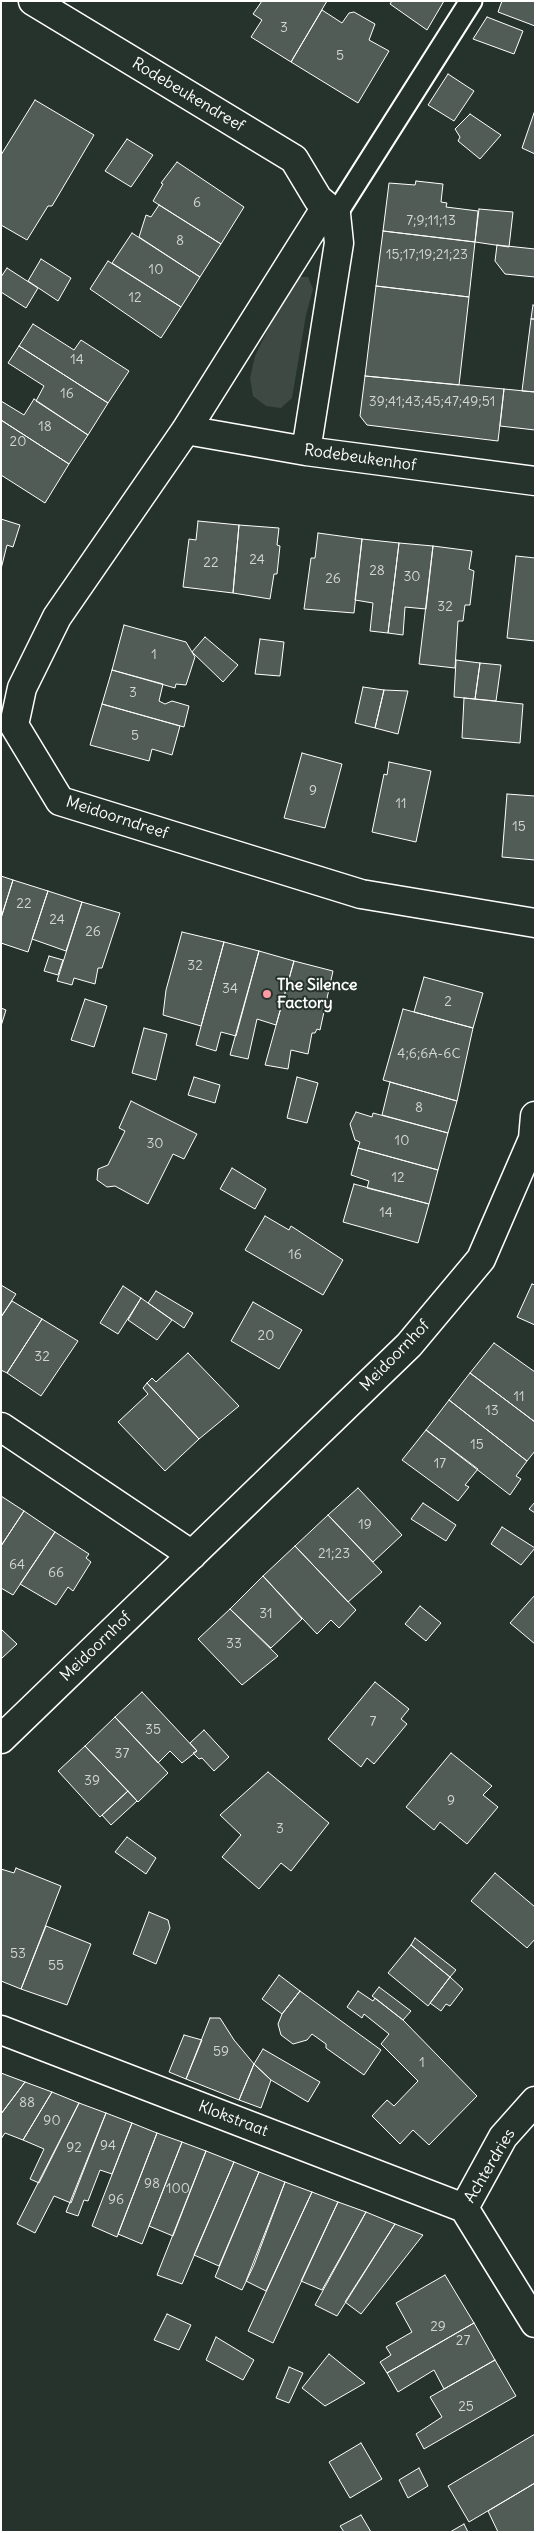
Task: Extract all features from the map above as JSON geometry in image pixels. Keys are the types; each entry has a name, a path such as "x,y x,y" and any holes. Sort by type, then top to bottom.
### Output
{"street":[{"name":"Rodebeukendreef","path":"33,1 294,159 318,198 331,211"},
{"path":"186,430 331,211"},
{"path":"306,451 339,243 331,211"},
{"name":"Rodebeukenhof","path":"186,430 306,451 535,481"},
{"name":"Meidoorndreef","path":"186,430 57,617 22,688 8,724 60,801 361,894 535,923"},
{"name":"Meidoornhof","path":"1,1739 409,1345 481,1259 532,1139 535,1116"},
{"path":"1,1427 192,1555"},
{"name":"Klokstraat","path":"1,2030 464,2208"},
{"name":"Achterdries","path":"464,2208 503,2137 535,2100"},
{"path":"464,2208 535,2323"}],"lane":[{"path":"331,211 471,1"}],"shaded area":[{"path":"296,277 308,277 313,289 306,315 292,398 281,408 266,406 253,396 250,378 255,356 288,288"}],"building":[{"path":"262,1 327,1 291,62 251,37 262,20 253,14"},
{"path":"392,1 444,1 427,30 390,4"},
{"path":"502,1 535,1 535,26 498,12"},
{"path":"322,10 342,23 349,13 354,12 375,24 369,40 389,51 358,103 291,62"},
{"path":"487,17 523,31 514,54 473,39"},
{"path":"448,74 474,91 454,121 428,105"},
{"path":"35,100 94,135 52,206 48,206 27,240 1,225 1,155"},
{"path":"535,113 535,154 522,148"},
{"path":"470,114 501,135 480,159 458,141 460,137 455,129"},
{"path":"127,139 153,155 131,187 105,171"},
{"path":"177,162 244,207 221,244 153,201 163,184 161,183"},
{"path":"416,181 443,184 441,202 447,203 446,207 478,211 475,242 383,231 389,183 415,185"},
{"path":"159,205 221,244 200,277 139,237 146,215 151,217"},
{"path":"479,209 513,212 509,247 475,242"},
{"path":"383,231 475,242 469,297 376,286"},
{"path":"132,233 200,277 181,307 112,263"},
{"path":"497,245 535,249 535,277 505,274 495,261"},
{"path":"41,259 71,278 58,301 28,281"},
{"path":"108,261 181,307 161,338 90,289"},
{"path":"7,268 38,288 26,308 1,292 1,277"},
{"path":"376,286 469,297 459,385 365,376"},
{"path":"533,305 535,306 535,319 531,319"},
{"path":"531,319 535,319 535,392 522,391"},
{"path":"33,324 74,350 81,340 129,371 108,403 19,346"},
{"path":"19,346 108,403 88,435 36,401 44,386 8,363"},
{"path":"365,376 504,389 498,441 367,425 360,416"},
{"path":"504,389 535,392 535,430 500,426"},
{"path":"34,399 88,435 69,464 1,420 1,401 24,415"},
{"path":"1,420 69,464 45,503 1,475"},
{"path":"1,519 20,525 13,547 7,545 1,569"},
{"path":"198,521 239,525 233,593 183,587 189,539 196,540"},
{"path":"239,525 279,528 277,545 280,546 277,574 274,574 270,599 233,593"},
{"path":"318,533 362,539 354,613 304,609 311,558 315,558"},
{"path":"362,539 399,543 388,633 370,631 373,603 355,600"},
{"path":"399,543 433,546 426,609 405,607 403,635 388,633"},
{"path":"433,546 472,551 469,569 474,571 470,605 465,605 463,621 458,621 455,668 419,664"},
{"path":"516,556 535,558 535,641 507,638"},
{"path":"124,625 186,642 195,657 186,685 176,684 175,688 112,670"},
{"path":"205,637 238,665 223,682 192,652"},
{"path":"260,639 284,642 280,676 255,674"},
{"path":"456,660 480,663 475,699 454,697"},
{"path":"480,663 501,665 496,701 475,699"},
{"path":"112,670 163,684 159,701 165,704 172,701 189,706 184,727 102,704"},
{"path":"363,687 384,690 375,728 355,723"},
{"path":"384,690 408,691 398,734 375,728"},
{"path":"464,698 523,704 520,743 462,738"},
{"path":"102,704 180,726 172,755 152,749 149,761 90,745"},
{"path":"302,753 342,764 325,828 284,818"},
{"path":"389,762 431,771 416,842 372,832 384,774 387,775"},
{"path":"507,794 535,796 535,860 502,857"},
{"path":"1,876 13,880 1,918"},
{"path":"13,880 48,891 28,952 1,943 1,918"},
{"path":"48,891 82,902 66,951 32,939"},
{"path":"82,902 120,913 102,968 98,968 95,984 74,978 72,985 57,981"},
{"path":"182,932 224,942 201,1026 163,1015 166,990"},
{"path":"224,942 259,951 236,1036 221,1032 216,1051 196,1045"},
{"path":"259,951 294,961 276,1025 257,1019 248,1059 230,1055"},
{"path":"49,956 63,960 58,975 44,971"},
{"path":"294,961 333,971 320,1030 317,1029 315,1033 312,1033 308,1054 291,1050 288,1069 265,1065"},
{"path":"424,977 483,993 473,1028 414,1012"},
{"path":"85,999 107,1006 94,1047 71,1040"},
{"path":"1,1008 6,1010 1,1026"},
{"path":"403,1009 473,1028 457,1101 383,1080"},
{"path":"144,1028 167,1034 156,1080 132,1073"},
{"path":"194,1077 220,1085 215,1103 188,1095"},
{"path":"297,1077 318,1083 307,1123 287,1118"},
{"path":"390,1082 457,1101 448,1133 382,1115"},
{"path":"131,1101 197,1134 184,1159 173,1154 148,1204 115,1186 107,1187 97,1180 98,1169 108,1165 125,1131 119,1128"},
{"path":"356,1112 372,1117 373,1113 448,1133 438,1170 358,1148 360,1142 355,1140 350,1124"},
{"path":"358,1148 438,1170 429,1204 367,1188 369,1181 351,1175"},
{"path":"232,1168 266,1189 255,1209 220,1189"},
{"path":"354,1184 429,1204 418,1243 343,1222"},
{"path":"265,1216 289,1230 291,1226 343,1260 323,1295 245,1250"},
{"path":"532,1284 535,1285 535,1325 517,1317"},
{"path":"1,1285 16,1294 1,1317"},
{"path":"123,1286 141,1298 118,1334 100,1323"},
{"path":"156,1291 193,1313 184,1328 148,1303"},
{"path":"141,1298 172,1320 157,1340 128,1320"},
{"path":"12,1301 42,1319 7,1373 1,1370 1,1317"},
{"path":"253,1302 302,1330 279,1369 231,1341"},
{"path":"42,1319 78,1341 41,1396 7,1373"},
{"path":"494,1343 535,1372 535,1422 470,1373"},
{"path":"188,1353 239,1406 199,1439 147,1383 152,1378 156,1382"},
{"path":"470,1373 535,1422 535,1451 527,1461 449,1400"},
{"path":"147,1383 199,1439 165,1471 118,1422 148,1394 143,1388"},
{"path":"449,1400 527,1461 516,1476 521,1479 510,1495 426,1430"},
{"path":"426,1430 478,1469 465,1485 469,1487 458,1501 402,1460"},
{"path":"358,1488 402,1535 373,1562 328,1515"},
{"path":"1,1496 24,1511 1,1546"},
{"path":"535,1502 535,1513 529,1509"},
{"path":"423,1503 456,1525 446,1541 411,1519"},
{"path":"24,1511 55,1532 13,1595 1,1588 1,1546"},
{"path":"328,1515 382,1572 348,1602 295,1546"},
{"path":"502,1527 535,1548 521,1565 491,1544"},
{"path":"55,1532 89,1554 86,1558 91,1562 73,1591 68,1587 56,1605 20,1584"},
{"path":"295,1546 356,1610 339,1628 331,1620 317,1634 263,1576"},
{"path":"263,1576 302,1619 271,1648 230,1609"},
{"path":"535,1595 535,1644 510,1623"},
{"path":"420,1606 441,1623 426,1641 405,1624"},
{"path":"230,1609 278,1656 242,1685 198,1639"},
{"path":"1,1629 17,1644 1,1659"},
{"path":"375,1682 409,1709 401,1719 407,1724 374,1764 367,1758 361,1767 328,1739"},
{"path":"142,1692 197,1751 182,1763 170,1751 158,1763 115,1717"},
{"path":"115,1717 168,1773 138,1802 85,1746"},
{"path":"204,1730 229,1757 214,1771 202,1758 199,1759 193,1753 197,1751 190,1743"},
{"path":"85,1746 128,1791 100,1817 58,1771"},
{"path":"451,1753 492,1786 483,1795 498,1807 467,1844 440,1822 434,1830 406,1807"},
{"path":"268,1772 329,1823 291,1871 281,1863 259,1889 222,1857 241,1835 220,1815"},
{"path":"128,1791 137,1801 111,1825 102,1815"},
{"path":"127,1837 156,1858 146,1874 115,1852"},
{"path":"16,1868 61,1886 21,1989 1,1981 1,1869 14,1873"},
{"path":"495,1873 535,1907 535,1939 527,1948 471,1901"},
{"path":"149,1912 168,1920 170,1928 156,1964 133,1954"},
{"path":"46,1926 91,1944 67,2005 21,1989"},
{"path":"415,1938 456,1970 450,1977 411,1945"},
{"path":"411,1945 450,1977 428,2006 388,1973"},
{"path":"279,1975 300,1991 282,2014 262,1999"},
{"path":"450,1977 463,1989 450,2006 446,2004 441,2011 430,2003"},
{"path":"379,1987 411,2011 403,2020 372,1996"},
{"path":"300,1991 381,2050 364,2075 326,2048 326,2044 312,2034 307,2040 293,2044 281,2035 278,2024 282,2014"},
{"path":"358,1991 373,2001 375,1998 403,2020 477,2096 429,2145 413,2130 400,2144 372,2116 387,2100 394,2106 418,2081 381,2044 389,2034 364,2014 362,2018 347,2007"},
{"path":"210,2018 220,2018 234,2040 254,2064 239,2100 186,2079"},
{"path":"184,2035 202,2040 186,2079 169,2072"},
{"path":"263,2049 320,2082 308,2102 271,2080 254,2064"},
{"path":"254,2064 271,2080 261,2108 239,2100"},
{"path":"1,2073 25,2082 1,2114"},
{"path":"25,2082 52,2092 23,2140 5,2133 1,2139 1,2114"},
{"path":"52,2092 79,2103 39,2183 30,2179 44,2149 23,2140"},
{"path":"79,2103 106,2113 71,2203 54,2196 35,2233 17,2224"},
{"path":"106,2113 132,2123 112,2174 100,2170 88,2201 84,2200 78,2216 66,2212"},
{"path":"132,2123 157,2133 117,2237 92,2226"},
{"path":"157,2133 182,2142 142,2244 118,2234"},
{"path":"182,2142 206,2151 173,2236 149,2226"},
{"path":"206,2151 234,2162 182,2284 157,2275"},
{"path":"234,2162 259,2172 219,2266 194,2255"},
{"path":"259,2172 285,2182 254,2265 242,2290 215,2277"},
{"path":"285,2182 312,2192 266,2291 246,2281"},
{"path":"312,2192 338,2202 273,2343 248,2331"},
{"path":"338,2202 366,2212 322,2290 301,2281"},
{"path":"366,2212 395,2224 337,2316 315,2305"},
{"path":"395,2224 423,2235 361,2314 345,2302"},
{"path":"445,2275 474,2323 387,2373 380,2362 391,2355 386,2347 412,2332 396,2303"},
{"path":"167,2314 191,2325 179,2350 154,2340"},
{"path":"474,2323 495,2360 444,2389 434,2370 398,2392 387,2373"},
{"path":"216,2337 254,2360 243,2380 206,2360"},
{"path":"329,2354 365,2383 325,2406 302,2388"},
{"path":"495,2360 516,2396 424,2449 416,2434 442,2417 430,2397"},
{"path":"289,2367 303,2373 289,2403 276,2398"},
{"path":"535,2434 535,2483 469,2522 448,2486"},
{"path":"361,2443 382,2479 350,2498 329,2462"},
{"path":"419,2468 428,2486 408,2498 399,2480"},
{"path":"535,2483 535,2532 498,2532 488,2511"},
{"path":"361,2515 371,2532 344,2532 340,2526"},
{"path":"464,2524 468,2532 450,2532"}],"place":[{"name":"The Silence Factory","path":"267,994"}]}
